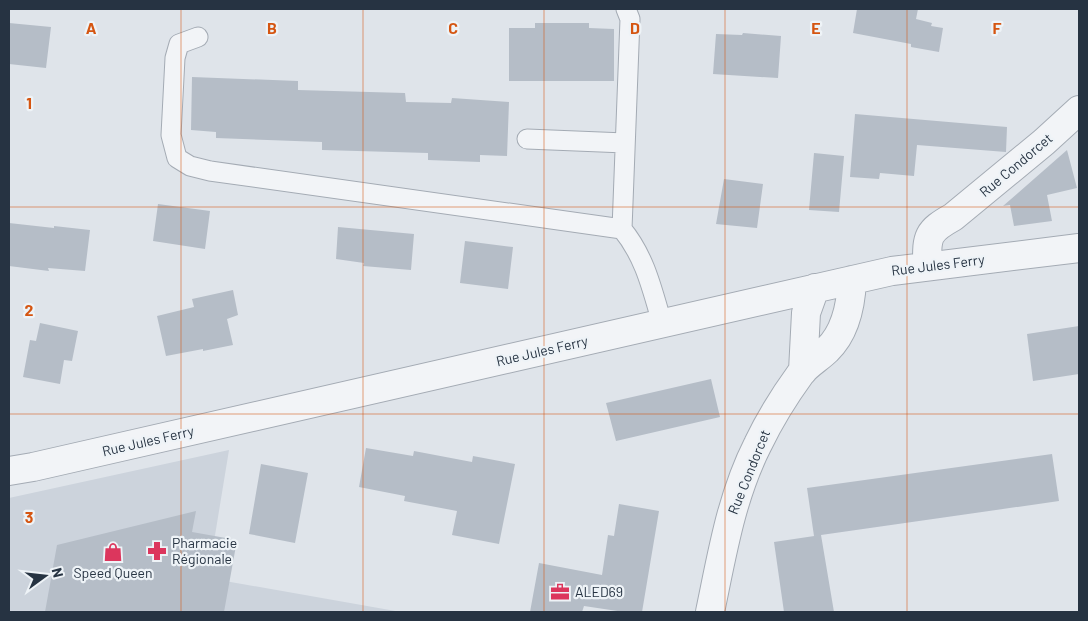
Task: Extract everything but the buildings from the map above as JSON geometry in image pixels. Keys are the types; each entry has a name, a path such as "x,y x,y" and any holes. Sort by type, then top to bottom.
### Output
{"street":[{"name":"Rue Condorcet","path":"928,266 927,247 931,232 937,226 953,217 1044,142 1079,110"},
{"name":"Rue Jules Ferry","path":"9,472 892,271 1079,248"},
{"name":"Rue Condorcet","path":"710,612 728,524 736,496 757,445 775,411 803,371 828,349 838,337 848,315 852,280"},
{"path":"803,371 806,313 815,288"}],"lane":[{"path":"626,9 630,19 622,229 633,243 645,265 662,323"},
{"path":"198,37 178,44 175,58 171,135 177,158 190,166 230,174 622,229"},
{"path":"527,139 625,143"}],"shaded area":[{"path":"229,450 208,578 401,612 9,612 9,498"}],"place":[{"name":"Pharmacie Régionale","path":"157,551"},
{"name":"Speed Queen","path":"113,552"},
{"name":"ALED69","path":"560,592"}]}
